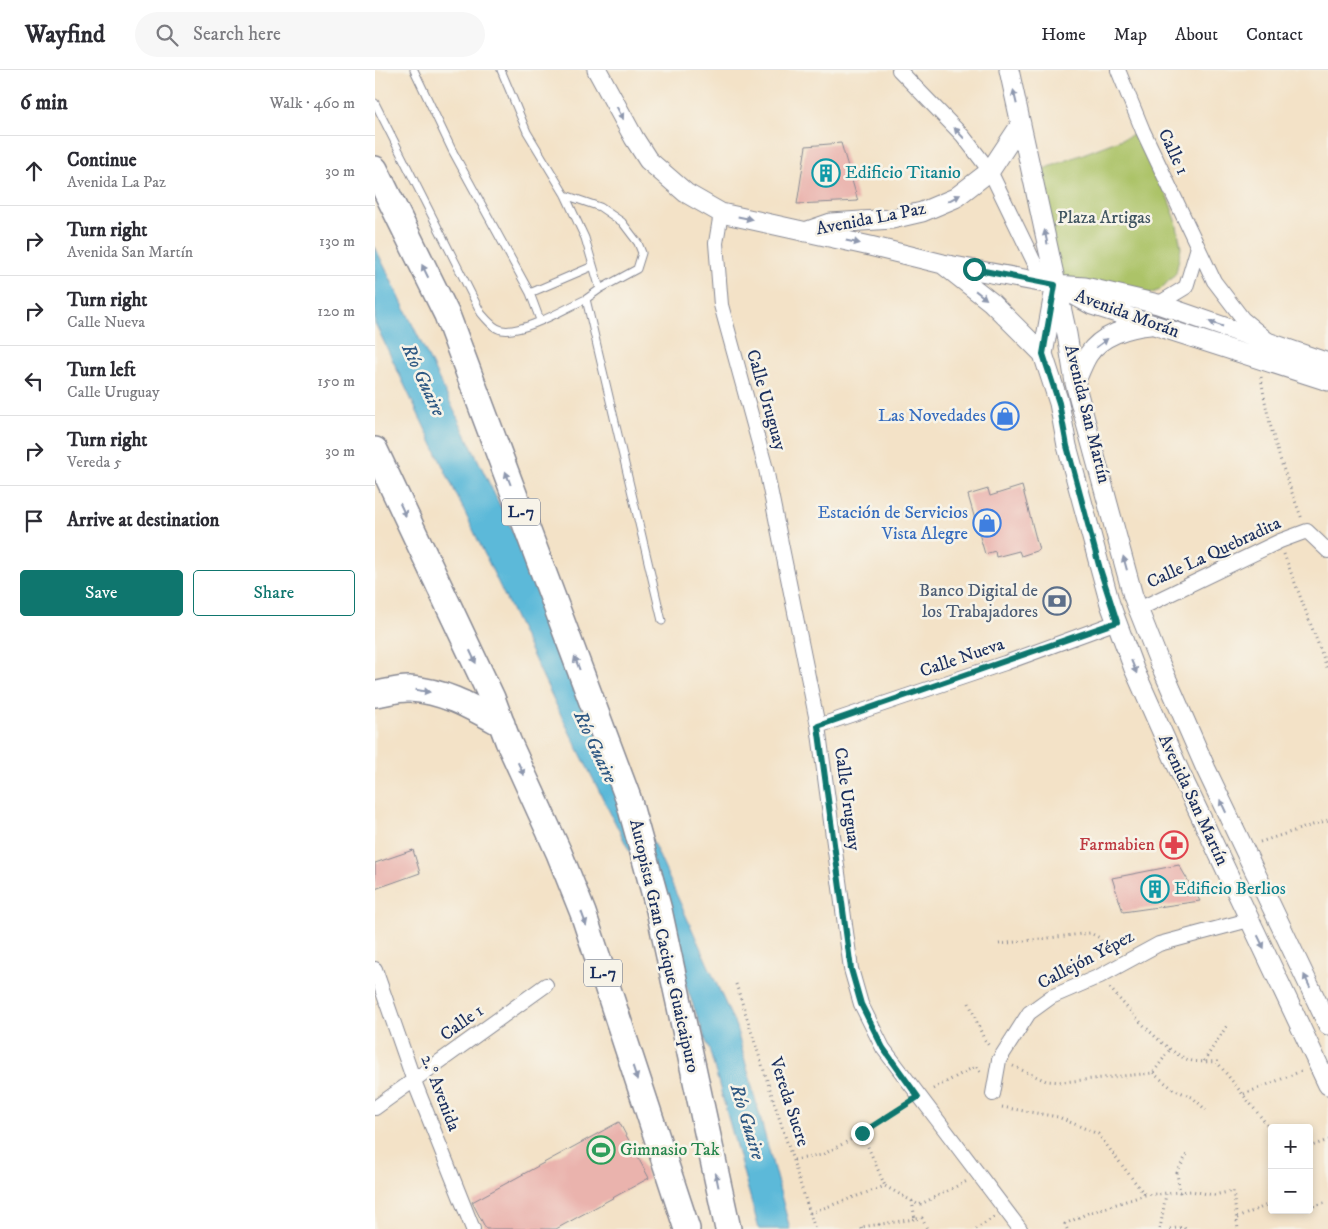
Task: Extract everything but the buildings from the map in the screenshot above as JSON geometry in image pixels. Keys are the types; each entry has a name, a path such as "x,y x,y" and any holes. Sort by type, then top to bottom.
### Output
{"highway":[{"name":"Autopista Gran Cacique Guaicaipuro","path":"375,169 447,315 628,798 659,910 727,1229"},
{"name":"L-7","path":"375,450 387,481 502,724 559,853 583,914 687,1229"},
{"path":"375,694 409,689 434,693 456,699 502,724"}],"main road":[{"name":"Avenida La Paz","path":"597,70 648,160 686,193 721,213 943,264 1055,285"},
{"path":"1009,70 1055,285"},
{"name":"Avenida La Paz","path":"805,232 831,223 865,222 922,212 955,198 990,171 1021,124"},
{"path":"943,264 991,302 1043,354"},
{"name":"Avenida Morán","path":"1055,285 1085,287 1158,304 1328,362"},
{"name":"Avenida Morán","path":"1055,285 1092,305 1328,382"},
{"name":"Avenida San Martín","path":"1055,285 1043,354 1059,403 1067,446 1100,569 1117,622 1158,723 1328,1085"},
{"name":"Avenida San Martín","path":"1055,285 1067,334 1075,383 1139,610 1177,704 1328,1026"},
{"path":"1075,383 1089,353 1103,341 1133,326 1152,325"}],"street":[{"path":"899,70 963,136 990,171 1036,266 1055,285"},
{"name":"Calle 1","path":"1118,70 1155,156 1214,281 1228,302 1272,343"},
{"name":"Calle Uruguay","path":"721,213 716,243 721,306 766,470 818,726 851,969 861,1004 883,1048 918,1097 1020,1229"},
{"path":"1158,304 1185,287 1198,247"},
{"name":"Calle La Quebradita","path":"1139,610 1280,541 1307,531 1328,551"},
{"name":"Calle Nueva","path":"818,726 1117,622"},
{"name":"Callejón Yépez","path":"993,1094 999,1060 1029,1013 1051,998 1100,976 1159,944 1249,920"},
{"name":"2.° Avenida","path":"375,969 414,1081 473,1229"},
{"name":"Calle 1","path":"375,1108 546,985"}],"lane":[{"path":"413,70 452,150 530,293 540,320"},
{"path":"501,70 527,132 565,195 585,238 600,289"},
{"path":"375,103 481,314 501,330 519,331 586,299 600,289 637,269 642,253 638,244 622,222 600,207 565,195"},
{"path":"530,293 593,266"},
{"path":"586,299 662,621"}],"path":[{"path":"1258,359 1266,413 1278,457 1307,531"},
{"path":"1280,541 1328,670"},
{"path":"1244,850 1262,841 1328,820"},
{"path":"999,944 1090,933 1100,938 1112,968"},
{"path":"1100,976 1133,1014 1171,1048 1189,1060 1217,1062 1268,1126"},
{"name":"Vereda Sucre","path":"736,984 815,1229"},
{"path":"969,1003 983,1039 999,1060 1045,1081 1063,1082 1153,1073 1173,1090 1192,1097 1206,1110"},
{"path":"1204,1061 1228,1024"},
{"path":"1153,1073 1171,1048"},
{"path":"1244,1094 1318,1064"},
{"path":"794,1160 821,1155 862,1133 918,1097 977,1066 1000,1106 1058,1118 1098,1134 1145,1195"},
{"path":"862,1133 885,1186 919,1205 978,1175"},
{"path":"1313,1146 1328,1140"},
{"path":"1180,1192 1177,1173 1187,1154"},
{"path":"810,1213 885,1186"},
{"path":"1067,1229 1065,1224 1088,1213 1145,1195 1191,1191 1214,1195 1233,1191 1239,1229"},
{"path":"1160,1229 1166,1194"},
{"path":"912,1200 915,1220"},
{"path":"1313,1206 1328,1202"},
{"path":"1237,1218 1268,1205"},
{"path":"976,1229 1005,1210"},
{"path":"862,1229 861,1227 922,1218 927,1229"},
{"path":"879,1224 880,1229"},
{"path":"1170,1229 1184,1226 1185,1229"}],"green space":[{"name":"Plaza Artigas","path":"1143,131 1176,220 1181,248 1176,273 1160,290 1144,296 1046,273 1023,177"}],"water":[{"name":"Río Guaire","path":"375,247 520,547 736,1027 790,1229 759,1229 710,1052 659,910 561,715 375,323"}],"place":[{"name":"Edificio Titanio","path":"826,173"},
{"name":"Las Novedades","path":"1005,416"},
{"name":"Estación de Servicios Vista Alegre","path":"987,523"},
{"name":"Banco Digital de los Trabajadores","path":"1057,601"},
{"name":"Farmabien","path":"1174,845"},
{"name":"Edificio Berlios","path":"1155,889"},
{"name":"Gimnasio Tak","path":"601,1150"}],"route":[{"path":"862,1133 918,1097 883,1048 861,1004 851,969 818,726 897,701 1117,622 1100,569 1067,446 1059,403 1043,354 1055,285 974,269"}]}
